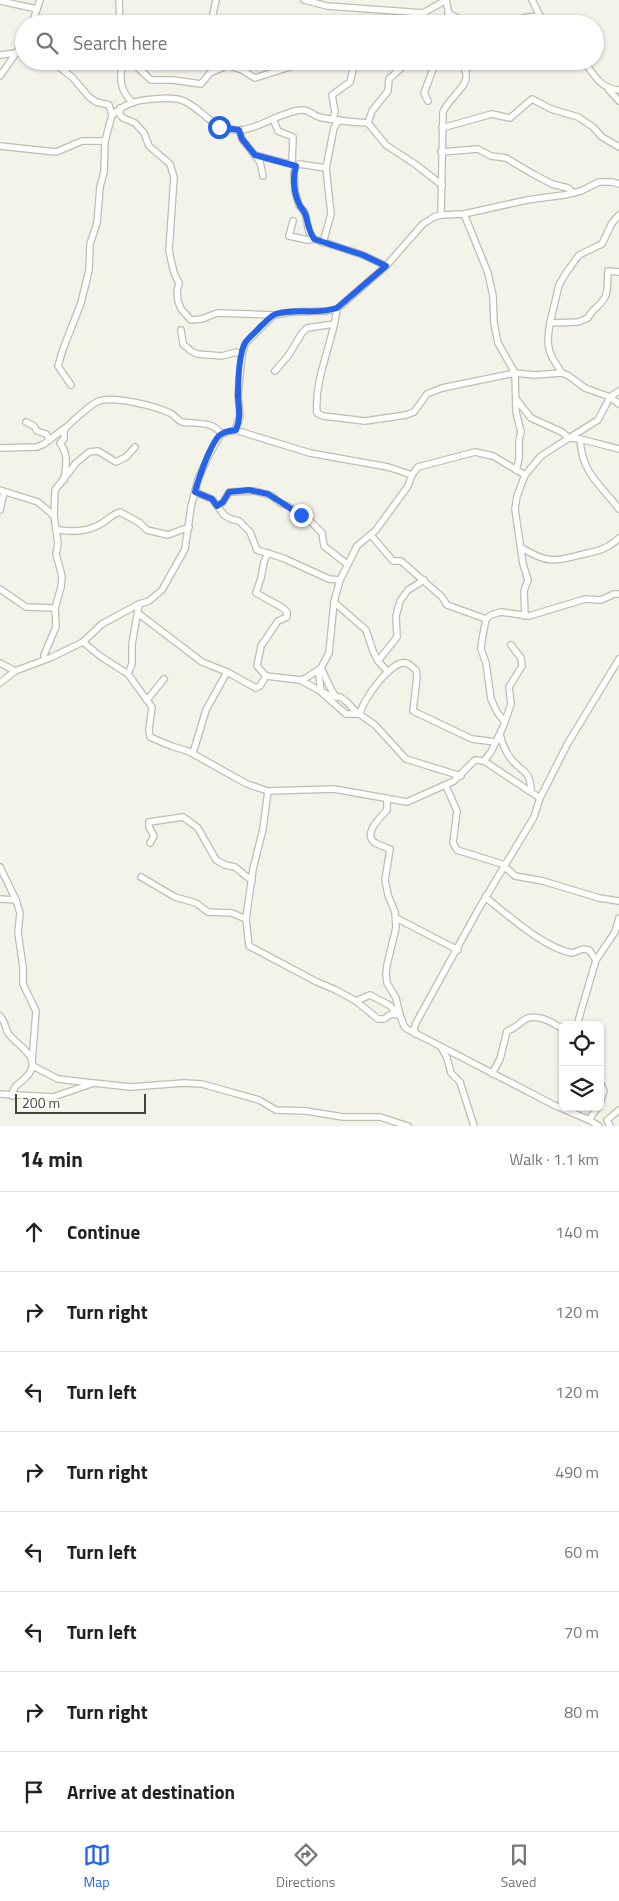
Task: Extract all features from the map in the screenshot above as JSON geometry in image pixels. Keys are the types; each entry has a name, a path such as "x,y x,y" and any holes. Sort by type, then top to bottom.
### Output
{"street":[{"path":"35,15 40,0"},
{"path":"119,0 120,15"},
{"path":"213,15 216,0"},
{"path":"304,0 327,6 424,13"},
{"path":"420,15 446,0 448,13 452,15"},
{"path":"532,0 539,15"},
{"path":"0,1 37,9"},
{"path":"0,55 15,52"},
{"path":"0,76 15,54"},
{"path":"63,70 73,78 89,98 96,102 110,105 112,115 105,141 104,172 100,187 96,223 90,244 89,270 81,303 58,366 71,385"},
{"path":"121,70 123,92 133,102"},
{"path":"140,70 151,80 174,80 196,84 204,82 210,73 215,70"},
{"path":"242,70 255,78 280,70"},
{"path":"323,243 331,214 326,168 336,120 332,95 350,82 353,70"},
{"path":"368,123 372,111 388,90 389,79 400,70"},
{"path":"428,101 424,93 433,70"},
{"path":"441,215 443,112 466,81 465,70"},
{"path":"591,70 602,85 619,101"},
{"path":"609,90 619,90"},
{"path":"442,128 492,114 510,118 532,99 551,109 578,117 593,127 602,137 619,147"},
{"path":"112,115 120,108 133,102 142,100 178,100 191,106 219,127 239,130 248,130 288,113 303,110 317,116 336,120 368,123 386,145 442,185"},
{"path":"120,108 120,115 135,123 144,133 149,146 172,167 174,178 169,251 174,273 178,280 177,292 181,309 191,320 217,313 274,315 292,312 327,312 337,308 386,266 423,224 441,215 464,214 574,193 599,182 619,184"},
{"path":"273,119 278,131 293,137 295,192 299,205 305,213 309,232 314,239 363,255 386,266"},
{"path":"239,130 242,139 260,162 263,176"},
{"path":"0,146 56,152 82,141 105,141"},
{"path":"441,152 478,148 491,156 506,158 552,184 568,188 574,193"},
{"path":"255,155 294,164 326,168"},
{"path":"464,214 488,273 498,343 515,373 516,412 521,432 519,464 516,470"},
{"path":"562,373 553,359 547,340 559,285 579,255 602,244 612,222 619,215"},
{"path":"293,220 289,236 308,240 314,239"},
{"path":"550,323 578,322 588,318 591,311 598,307 605,298 608,271 619,272"},
{"path":"337,308 320,380 317,405 318,413 323,416 365,421 406,415 414,412 427,394 442,388 515,373 534,375 562,373 585,388 610,397 619,404"},
{"path":"236,430 240,416 238,395 245,344 274,315"},
{"path":"275,371 288,356 302,332 307,328 334,324"},
{"path":"181,330 181,340 186,348 197,354 222,356 236,352 242,355"},
{"path":"524,616 524,591 528,580 516,526 515,509 517,496 525,475 540,456 598,420 610,397 619,391"},
{"path":"516,398 531,418 562,432 568,438 580,439 619,449"},
{"path":"0,448 37,447 50,440 93,404 107,399 133,402 170,413 180,421 196,422 215,428 221,434"},
{"path":"26,422 34,426 37,431 46,434 50,440"},
{"path":"64,480 67,459 60,443 64,438 65,428"},
{"path":"0,684 15,671 83,642 102,624 149,601 162,590 185,549 198,480 221,434 236,430 310,453 388,467 412,475"},
{"path":"580,439 580,450 588,472 619,509"},
{"path":"45,659 44,655 56,627 55,608 62,587 62,576 56,554 58,530 54,516 55,493 76,463 89,452 98,451 116,462 126,457 134,446"},
{"path":"321,692 321,668 329,653 334,602 340,580 357,546 372,535 408,486 412,475 423,465 475,452 493,456 525,475"},
{"path":"217,506 223,502 229,492 249,490 268,494 308,519 322,533 324,546 347,564"},
{"path":"0,510 2,491 38,502 54,516"},
{"path":"195,492 212,499 224,515 239,521 250,532 257,550 329,579 340,580"},
{"path":"58,530 83,532 103,523 110,515 120,512 140,523 147,530 168,535 188,527"},
{"path":"372,535 393,561 401,561 424,580 450,607 486,619"},
{"path":"522,548 543,559 567,560 603,550 619,538"},
{"path":"268,553 256,593 287,612 286,617 278,621 261,646 257,666 266,676 300,680 321,692 346,714 360,714"},
{"path":"378,661 397,637 396,616 400,601 408,590 424,580"},
{"path":"0,589 26,607 55,608"},
{"path":"504,721 491,699 486,663 481,649 486,619 491,615 501,612 524,616 585,600 601,600 614,594 619,594"},
{"path":"334,602 366,630 378,661 388,672"},
{"path":"128,674 132,664 132,644 140,604"},
{"path":"139,614 202,662 227,672 256,688 260,686 266,676"},
{"path":"83,642 100,656 128,674 147,700 152,710 149,729 150,737 192,753 248,784 268,791 334,789 407,802 446,786 461,776 475,760 484,761 531,790 540,798"},
{"path":"484,761 500,734 510,704 509,687 522,666 521,658 511,645"},
{"path":"416,1034 414,1029 416,1024 458,950 485,897 534,818 540,798 568,743 619,659"},
{"path":"0,663 15,671"},
{"path":"360,714 361,706 388,672 404,663 416,670 417,677 412,706 416,713 472,739 496,742"},
{"path":"300,680 321,668"},
{"path":"321,668 331,690 336,696"},
{"path":"192,753 206,710 227,672"},
{"path":"147,700 164,679"},
{"path":"321,692 336,696 347,702 390,740 406,759 461,776"},
{"path":"500,734 503,746 512,761 523,769 530,778 531,790"},
{"path":"446,786 457,811 453,843 458,850 492,860 505,866 515,876 542,881 600,898 619,901"},
{"path":"268,791 263,829 253,869 246,919 249,946 356,1002 378,1019 384,1019 391,1014 398,1014"},
{"path":"388,798 387,810 378,819 370,832 374,842 390,848 385,880 396,918 395,938 386,974 387,983 396,998 398,1014"},
{"path":"150,843 154,836 149,822 183,817 198,828 216,860 235,867 252,881"},
{"path":"0,867 16,900 20,913 18,933 23,967 23,984 36,1011 33,1064 27,1077 15,1086 12,1096"},
{"path":"141,877 175,897 196,903 208,912 232,913 246,919"},
{"path":"485,897 525,929 549,944 572,953 589,950 596,960"},
{"path":"0,899 16,900"},
{"path":"396,918 458,950"},
{"path":"578,1021 596,960 615,932 619,918"},
{"path":"356,1002 370,995 389,1005 398,1014 404,1026 416,1034 492,1074 599,1126"},
{"path":"0,1016 7,1030"},
{"path":"492,1074 500,1059 507,1031 517,1027 525,1019 539,1017 559,1028"},
{"path":"0,1023 30,1055 33,1064 58,1079 130,1087 184,1083 202,1084 259,1100 276,1110 306,1111 343,1117 380,1117 408,1126"},
{"path":"441,1046 451,1073 460,1082 474,1126"},
{"path":"0,1094 52,1097 94,1083"},
{"path":"610,1126 607,1120 619,1110"},
{"path":"589,1120 595,1111"}],"route":[{"path":"219,127 239,130 242,139 255,155 292,163 296,166 294,173 295,192 299,205 305,213 309,232 314,239 363,255 386,266 337,308 327,312 292,312 274,315 249,338 242,355 238,395 239,422 236,430 226,431 218,437 198,480 195,492 212,499 217,506 223,502 227,493 249,490 268,494 301,515"}]}
